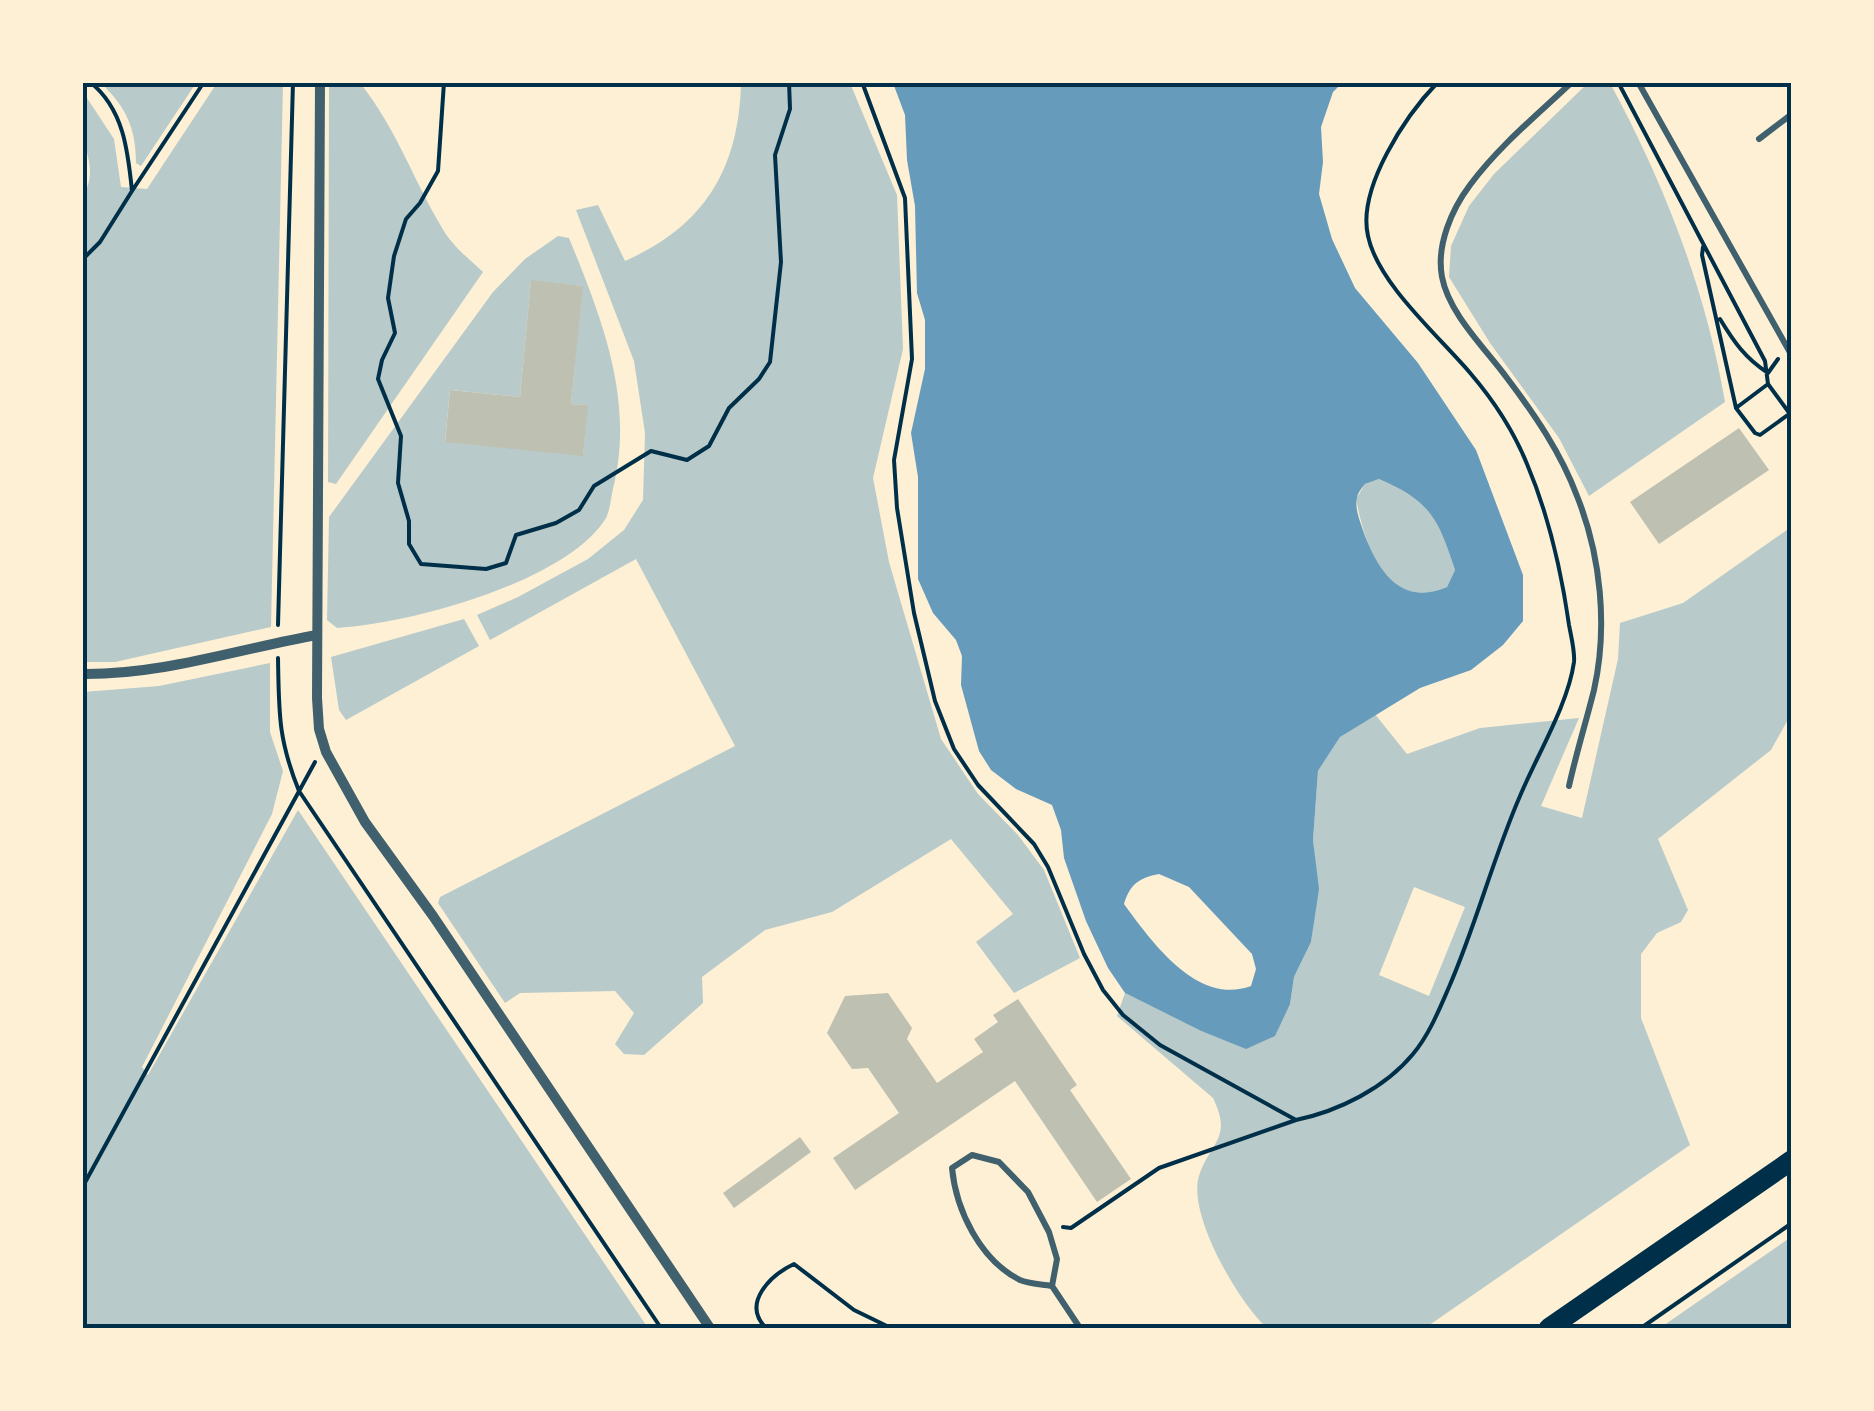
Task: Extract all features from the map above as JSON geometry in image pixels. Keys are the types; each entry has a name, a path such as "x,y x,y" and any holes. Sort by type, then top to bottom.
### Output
{"main road":[{"path":"1550,1328 1792,1160"}],"street":[{"path":"320,82 316,698 326,752 366,822 710,1328"},
{"path":"82,674 116,675 167,668 317,635"}],"lane":[{"path":"1569,786 1598,668 1599,583 1591,540 1564,465 1538,421 1448,295 1440,260 1453,212 1468,187 1495,155 1572,82"},
{"path":"1638,82 1789,352"},
{"path":"1759,139 1792,114"},
{"path":"1052,1286 1022,1280 994,1260 966,1222 954,1190 952,1168 972,1154 999,1162 1028,1192 1046,1224 1057,1258 1052,1286 1080,1328"}],"path":[{"path":"90,82 114,110 123,130 132,191"},
{"path":"82,260 100,242 204,82"},
{"path":"278,625 293,82"},
{"path":"444,82 438,171 406,220 394,256 388,298 395,333 378,378 401,436 398,483 409,544 420,564 486,568 506,562 516,535 556,523 578,510 594,486 650,451 687,460 709,446 729,408 760,380 770,362 781,262 775,154 790,109 788,82"},
{"path":"862,82 905,198 912,358 894,460 897,508 914,613 935,701 954,750 978,785 1034,844 1055,882 1084,954 1103,990 1123,1015 1160,1045 1296,1120"},
{"path":"1046,1224 1071,1228 1159,1168 1342,1105 1395,1072 1414,1053 1433,1022 1519,798 1558,711 1574,660 1557,552 1535,484 1512,431 1474,377 1377,262 1366,234 1368,206 1380,171 1414,107 1438,82"},
{"path":"1618,82 1764,361 1768,384 1791,413 1760,435 1755,434 1736,408 1703,245"},
{"path":"1717,315 1738,350 1768,373"},
{"path":"1768,373 1789,352"},
{"path":"1736,408 1768,384"},
{"path":"278,658 279,724 284,754 299,791 661,1328"},
{"path":"82,1188 315,762 326,752"},
{"path":"1640,1328 1792,1223"},
{"path":"766,1328 760,1322 757,1299 773,1274 794,1264 854,1310 891,1328"}],"shaded area":[{"path":"1589,82 1610,83 1665,198 1695,278 1725,402 1589,496 1559,438 1490,343 1449,277 1451,246 1469,206 1494,174"},
{"path":"101,83 196,83 141,166 136,163 128,119"},
{"path":"217,83 283,83 271,627 115,662 83,662 82,197 90,173 82,129 83,92 114,139 121,187 147,189"},
{"path":"329,83 360,83 394,135 445,233 483,272 336,484 328,482"},
{"path":"741,83 850,83 897,195 903,349 873,478 889,562 941,739 978,794 1018,835 1044,870 1080,958 1014,993 976,942 1013,914 951,839 832,912 765,930 702,977 703,1003 644,1055 624,1054 615,1044 634,1013 615,991 520,993 505,1003 438,903 440,897 735,746 636,559 490,640 477,615 588,559 624,530 643,500 645,433 634,361 576,210 598,205 625,261 677,230 712,191 725,167 739,114"},
{"path":"558,236 569,238 603,330 612,361 620,424 619,456 606,518 586,541 558,562 484,596 404,618 337,628 327,620 329,517 493,292 525,259","holes":["531,281 582,286 571,404 587,405 583,455 445,441 450,390 520,397"]},
{"path":"1379,479 1410,495 1437,524 1455,570 1447,587 1426,593 1408,591 1382,570 1365,536 1356,499 1365,484"},
{"path":"1791,527 1791,714 1771,750 1658,839 1688,910 1681,922 1657,933 1641,954 1641,1018 1690,1145 1425,1328 1267,1328 1230,1279 1201,1212 1199,1176 1218,1140 1219,1112 1213,1098 1117,1016 1125,993 1199,1030 1290,1004 1294,977 1311,942 1318,889 1313,840 1318,771 1340,737 1374,713 1407,754 1480,728 1579,718 1541,806 1582,818 1618,659 1620,623 1683,603","holes":["1414,887 1465,907 1429,996 1379,975"]},
{"path":"464,619 479,646 346,720 339,710 331,657"},
{"path":"270,663 270,732 283,771 272,814 142,1067 148,1075 298,810 648,1328 83,1328 83,692 159,686"},
{"path":"1791,1237 1791,1328 1660,1328"}],"water":[{"path":"893,83 1342,83 1333,92 1321,127 1323,162 1319,194 1332,239 1355,288 1418,363 1476,450 1523,575 1523,621 1503,645 1471,670 1420,688 1340,737 1318,771 1313,840 1319,889 1311,942 1294,977 1290,1004 1275,1036 1246,1049 1125,993 1108,968 1086,921 1064,858 1061,830 1052,805 1016,789 991,770 979,751 961,685 962,656 956,640 933,613 918,579 918,477 911,433 925,369 925,320 917,293 915,206 905,115","holes":["1379,479 1410,495 1437,524 1455,570 1447,587 1431,592 1405,589 1378,563 1365,536 1356,502 1365,484","1159,874 1189,887 1252,954 1256,969 1251,986 1231,990 1194,979 1148,936 1124,904 1136,883"]}],"building":[{"path":"531,280 583,286 571,404 588,405 583,456 445,442 450,390 520,397"},
{"path":"1739,428 1769,470 1659,544 1630,502"},
{"path":"888,993 912,1028 907,1039 937,1083 983,1052 974,1039 998,1022 993,1015 1018,999 1077,1085 1070,1090 1131,1179 1097,1202 1015,1081 855,1190 833,1158 899,1113 868,1068 852,1069 827,1033 845,996"},
{"path":"800,1137 811,1152 734,1208 723,1193"}]}
